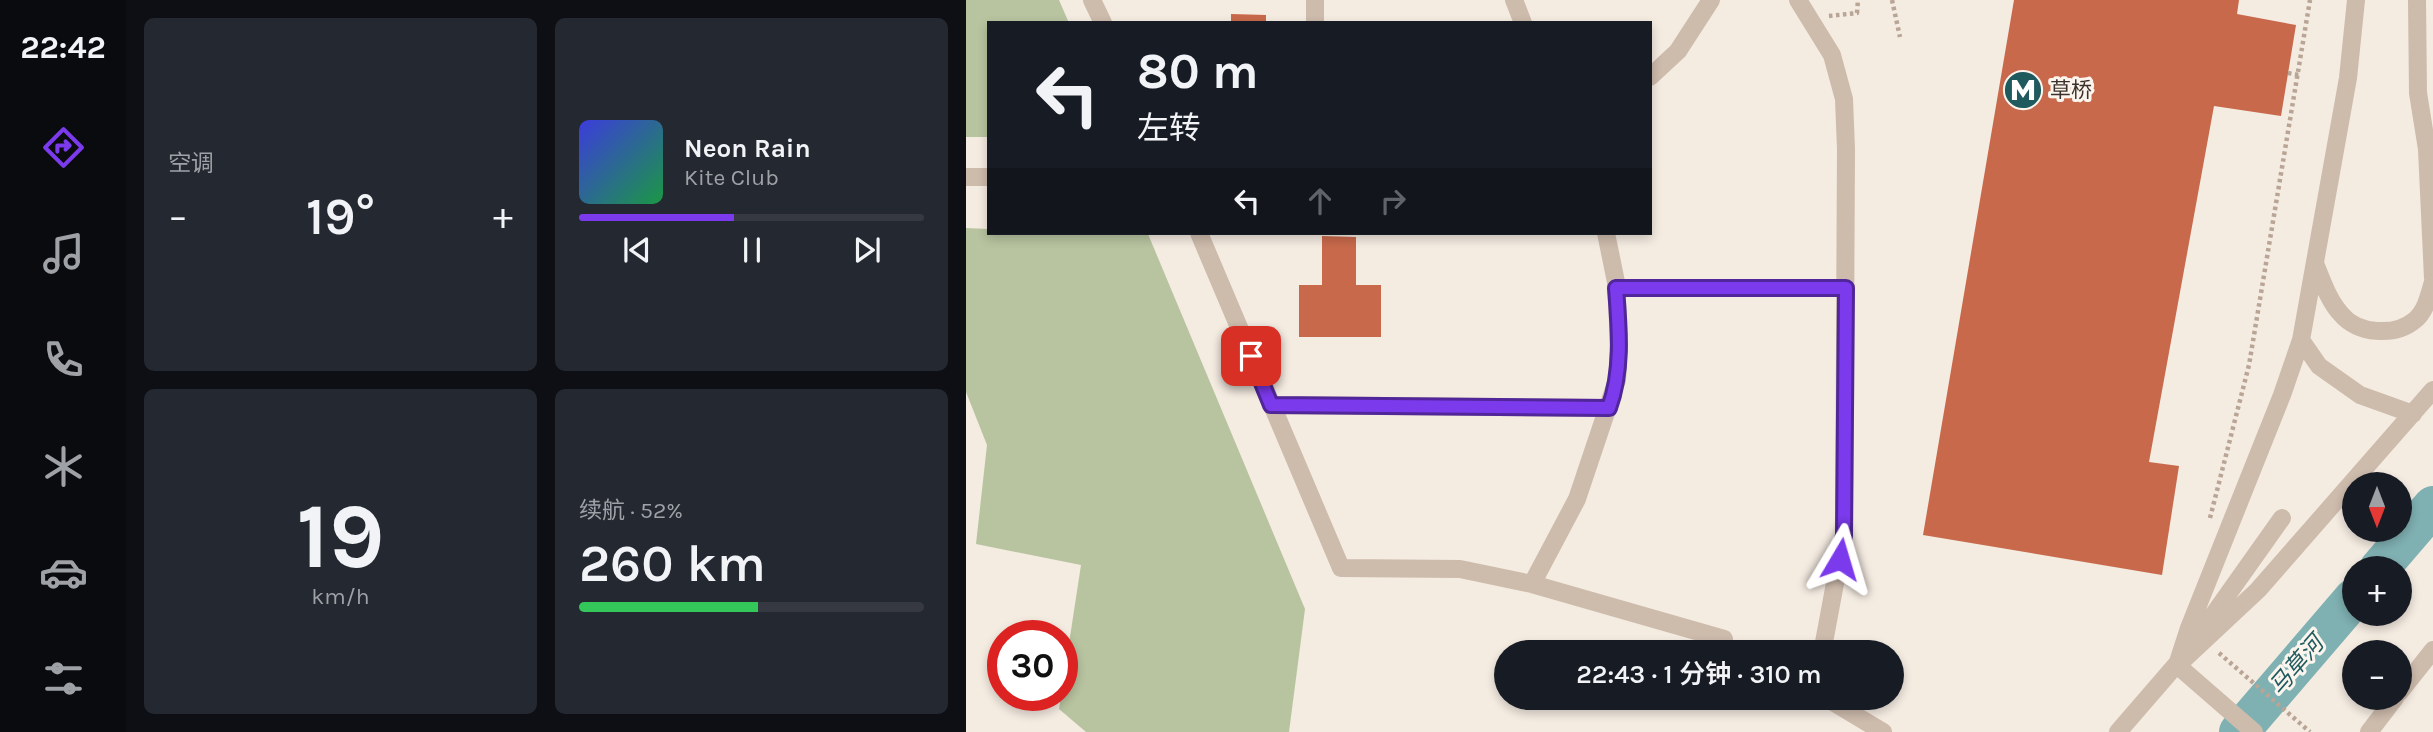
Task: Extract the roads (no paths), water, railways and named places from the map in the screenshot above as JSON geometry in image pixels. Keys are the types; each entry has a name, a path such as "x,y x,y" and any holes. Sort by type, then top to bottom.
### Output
{"street":[{"path":"1092,0 1102,21"},
{"path":"1315,0 1315,21"},
{"path":"1514,0 1522,21"},
{"path":"1652,75 1678,51 1711,0"},
{"path":"1798,0 1832,55 1844,99 1844,535 1824,640"},
{"path":"2177,665 2301,340 2348,78 2356,0"},
{"path":"2316,267 2331,301 2351,324 2381,331 2402,329 2417,319 2427,303 2433,280 2427,149 2418,93 2417,0"},
{"path":"966,177 987,177"},
{"path":"1200,235 1341,568 1460,569 1532,584 1724,639"},
{"path":"1532,584 1577,499 1617,380 1619,344 1616,288 1606,235"},
{"path":"1616,288 1846,288"},
{"path":"2301,340 2319,366 2360,395 2413,414"},
{"path":"2177,665 2258,590 2433,390"},
{"path":"1271,405 1609,408"},
{"path":"2118,732 2177,665 2282,518"},
{"path":"2412,677 2433,650"},
{"path":"2177,665 2254,732"},
{"path":"1845,710 1883,732"},
{"path":"2368,732 2385,710"}],"waterway":[{"name":"马草河","path":"2390,556 2433,506"},
{"name":"马草河","path":"2239,732 2342,612"}],"place":[{"name":"草桥","path":"2023,90"}]}
